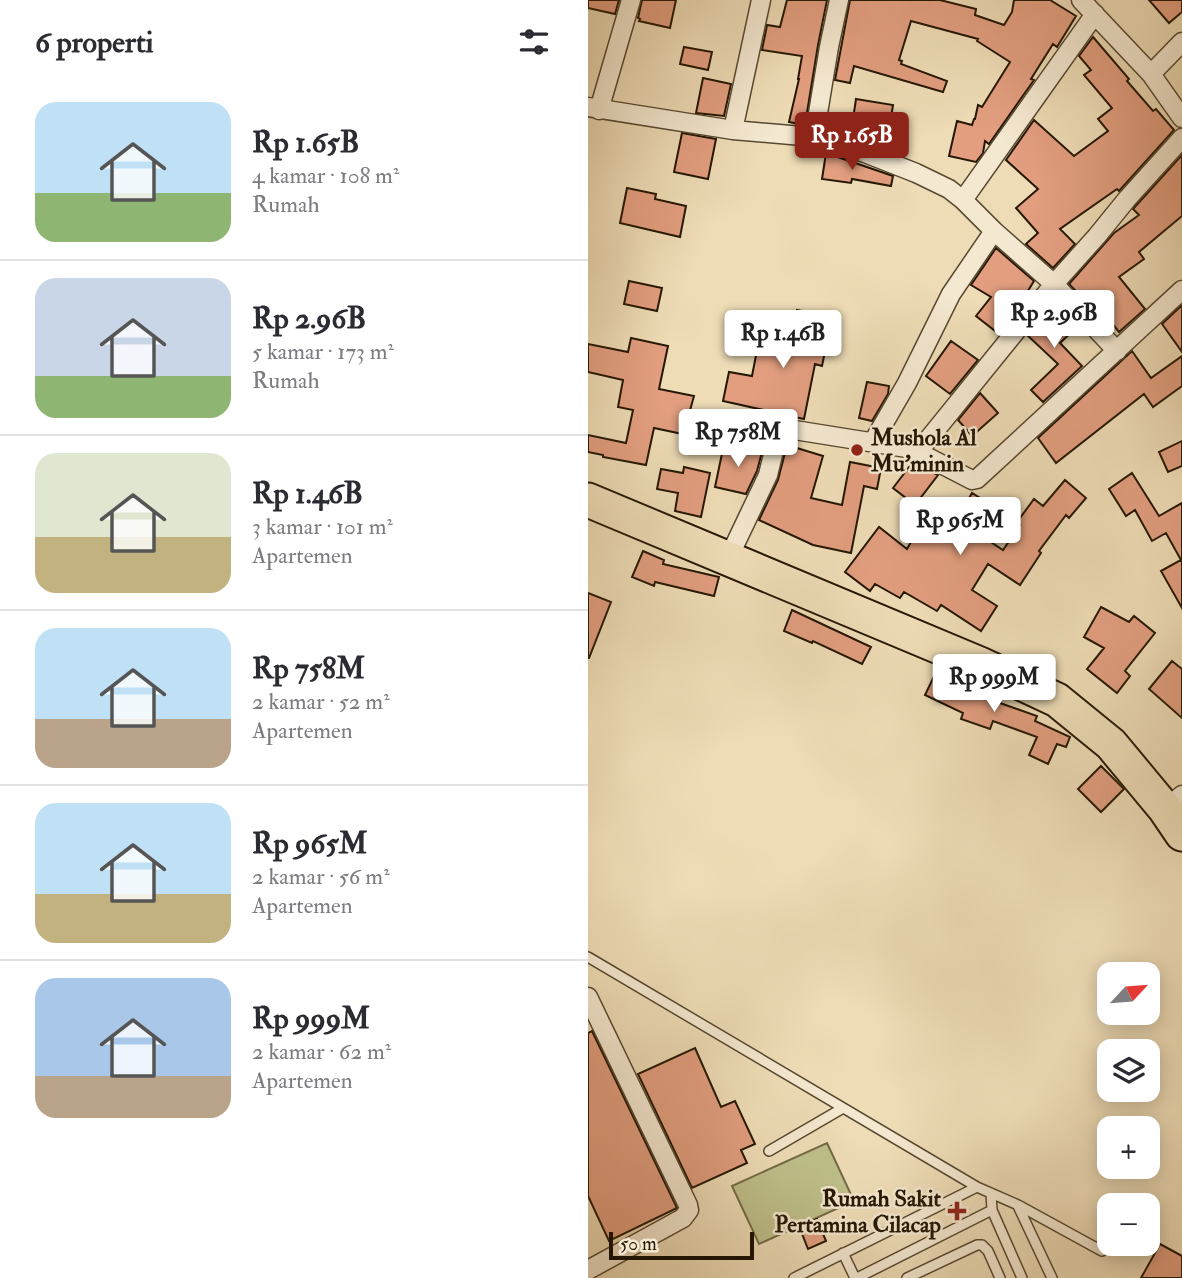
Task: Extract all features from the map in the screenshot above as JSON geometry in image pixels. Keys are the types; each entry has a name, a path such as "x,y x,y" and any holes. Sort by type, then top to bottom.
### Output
{"highway":[{"path":"588,500 980,664 1057,701 1111,744 1176,813"}],"street":[{"path":"631,0 593,108 733,130 814,137 916,173 963,200 1054,284 1117,351"},
{"path":"733,130 761,0"},
{"path":"814,137 839,0"},
{"path":"1081,0 1150,74 1182,118"},
{"path":"963,200 1095,14"},
{"path":"1150,74 1182,42"},
{"path":"918,452 1054,284 1182,138"},
{"path":"873,442 907,383 951,294 994,231"},
{"path":"728,559 768,475 779,430 782,428 907,448 972,480 977,479 1182,290"},
{"path":"588,997 689,1210 682,1217 588,1270"}],"lane":[{"path":"588,957 977,1187 1017,1205 1097,1248"},
{"path":"769,1151 843,1108"},
{"path":"794,1278 977,1187"},
{"path":"990,1193 992,1210 1023,1278"},
{"path":"1017,1205 1052,1278"},
{"path":"843,1253 856,1278 992,1210"},
{"path":"907,1278 982,1245 988,1251 1000,1278"}],"green space":[{"path":"827,1143 854,1201 759,1244 732,1186"}],"building":[{"path":"588,0 619,0 615,14 588,8"},
{"path":"642,0 676,0 670,28 639,21"},
{"path":"787,0 827,0 805,125 789,122 802,56 762,50 767,25 780,27"},
{"path":"850,0 940,0 976,9 975,15 1004,25 1012,12 1014,0 1050,0 1076,16 1057,47 1053,44 1031,79 1034,80 989,144 985,141 983,153 976,162 949,156 957,121 972,125 978,105 982,107 1010,62 977,41 978,39 911,21 899,60 902,61 901,64 947,81 943,92 854,66 850,83 835,80"},
{"path":"1149,0 1182,0 1182,12 1169,23"},
{"path":"1093,37 1153,111 1156,109 1174,130 1119,191 1117,189 1060,229 1075,244 1053,268 1026,244 1038,233 1016,208 1038,189 1006,160 1034,120 1074,156 1108,131 1098,119 1112,108 1084,75 1091,70 1079,56"},
{"path":"684,47 712,52 708,70 680,64"},
{"path":"703,78 731,84 724,116 696,113"},
{"path":"856,99 893,105 889,132 852,126"},
{"path":"682,133 716,139 708,179 674,172"},
{"path":"826,153 893,176 891,186 852,179 851,183 822,179"},
{"path":"1182,155 1182,216 1139,252 1144,259 1119,277 1145,309 1119,332 1098,306 1094,310 1069,284 1114,233 1139,215 1133,209"},
{"path":"627,188 656,194 655,199 686,206 680,237 620,223"},
{"path":"996,248 1034,281 999,334 976,316 991,297 971,285"},
{"path":"629,281 662,288 657,311 624,304"},
{"path":"1054,302 1078,326 1060,343 1082,366 1043,402 1031,390 1058,364 1027,335"},
{"path":"1182,305 1182,352 1162,324"},
{"path":"797,310 832,317 822,366 815,364 804,419 723,401 729,372 752,376 759,340 790,346"},
{"path":"631,338 668,346 659,389 694,396 689,414 696,416 692,436 654,428 646,465 588,452 588,435 626,443 633,410 618,407 623,380 588,372 588,344 628,352"},
{"path":"951,341 978,360 950,394 926,376"},
{"path":"1132,351 1151,378 1182,356 1182,386 1153,407 1144,394 1056,463 1038,438"},
{"path":"867,382 889,386 888,394 872,421 859,418"},
{"path":"980,393 998,413 972,436 958,420"},
{"path":"1182,441 1182,466 1168,472 1159,452"},
{"path":"724,444 762,452 746,494 715,487"},
{"path":"787,445 823,456 811,498 842,505 850,462 881,468 877,489 864,486 851,553 813,545 759,520 778,480"},
{"path":"913,462 938,475 915,505 893,488"},
{"path":"684,467 710,473 701,517 675,511 678,493 657,489 661,469 683,473"},
{"path":"1132,473 1159,516 1182,503 1182,608 1161,571 1181,560 1166,533 1152,541 1135,510 1126,516 1109,489"},
{"path":"1065,480 1086,498 1069,518 1066,515 1039,551 1041,553 1020,585 988,564 972,590 997,606 981,631 941,605 937,611 904,592 900,598 875,584 870,591 845,572 879,527 907,549 924,519 947,532 949,528 951,530 972,493 985,501 970,528 1003,550 1020,525 1017,522 1034,499 1043,506"},
{"path":"643,551 664,560 663,564 719,577 714,596 655,582 654,586 632,577"},
{"path":"588,593 611,602 589,658 588,658"},
{"path":"1101,607 1129,622 1134,616 1155,633 1125,671 1130,676 1117,693 1087,669 1104,648 1084,637"},
{"path":"792,610 871,647 862,664 784,631"},
{"path":"1172,661 1182,669 1182,718 1149,689"},
{"path":"937,670 1001,698 1000,703 1037,716 1035,721 1070,737 1066,747 1057,744 1048,764 1029,755 1037,737 993,721 990,729 961,719 963,713 925,695"},
{"path":"1101,766 1124,789 1101,812 1078,789"},
{"path":"592,1031 677,1208 609,1241 588,1196 588,1033"},
{"path":"695,1048 721,1107 735,1101 755,1144 741,1150 747,1163 692,1188 638,1074"},
{"path":"817,1219 826,1241 808,1249 799,1226"},
{"path":"1160,1244 1182,1256 1182,1278 1141,1278 1153,1256 1160,1256"}],"place":[{"name":"Mushola Al Mu'minin","path":"857,450"},
{"name":"Rumah Sakit Pertamina Cilacap","path":"957,1211"}]}
